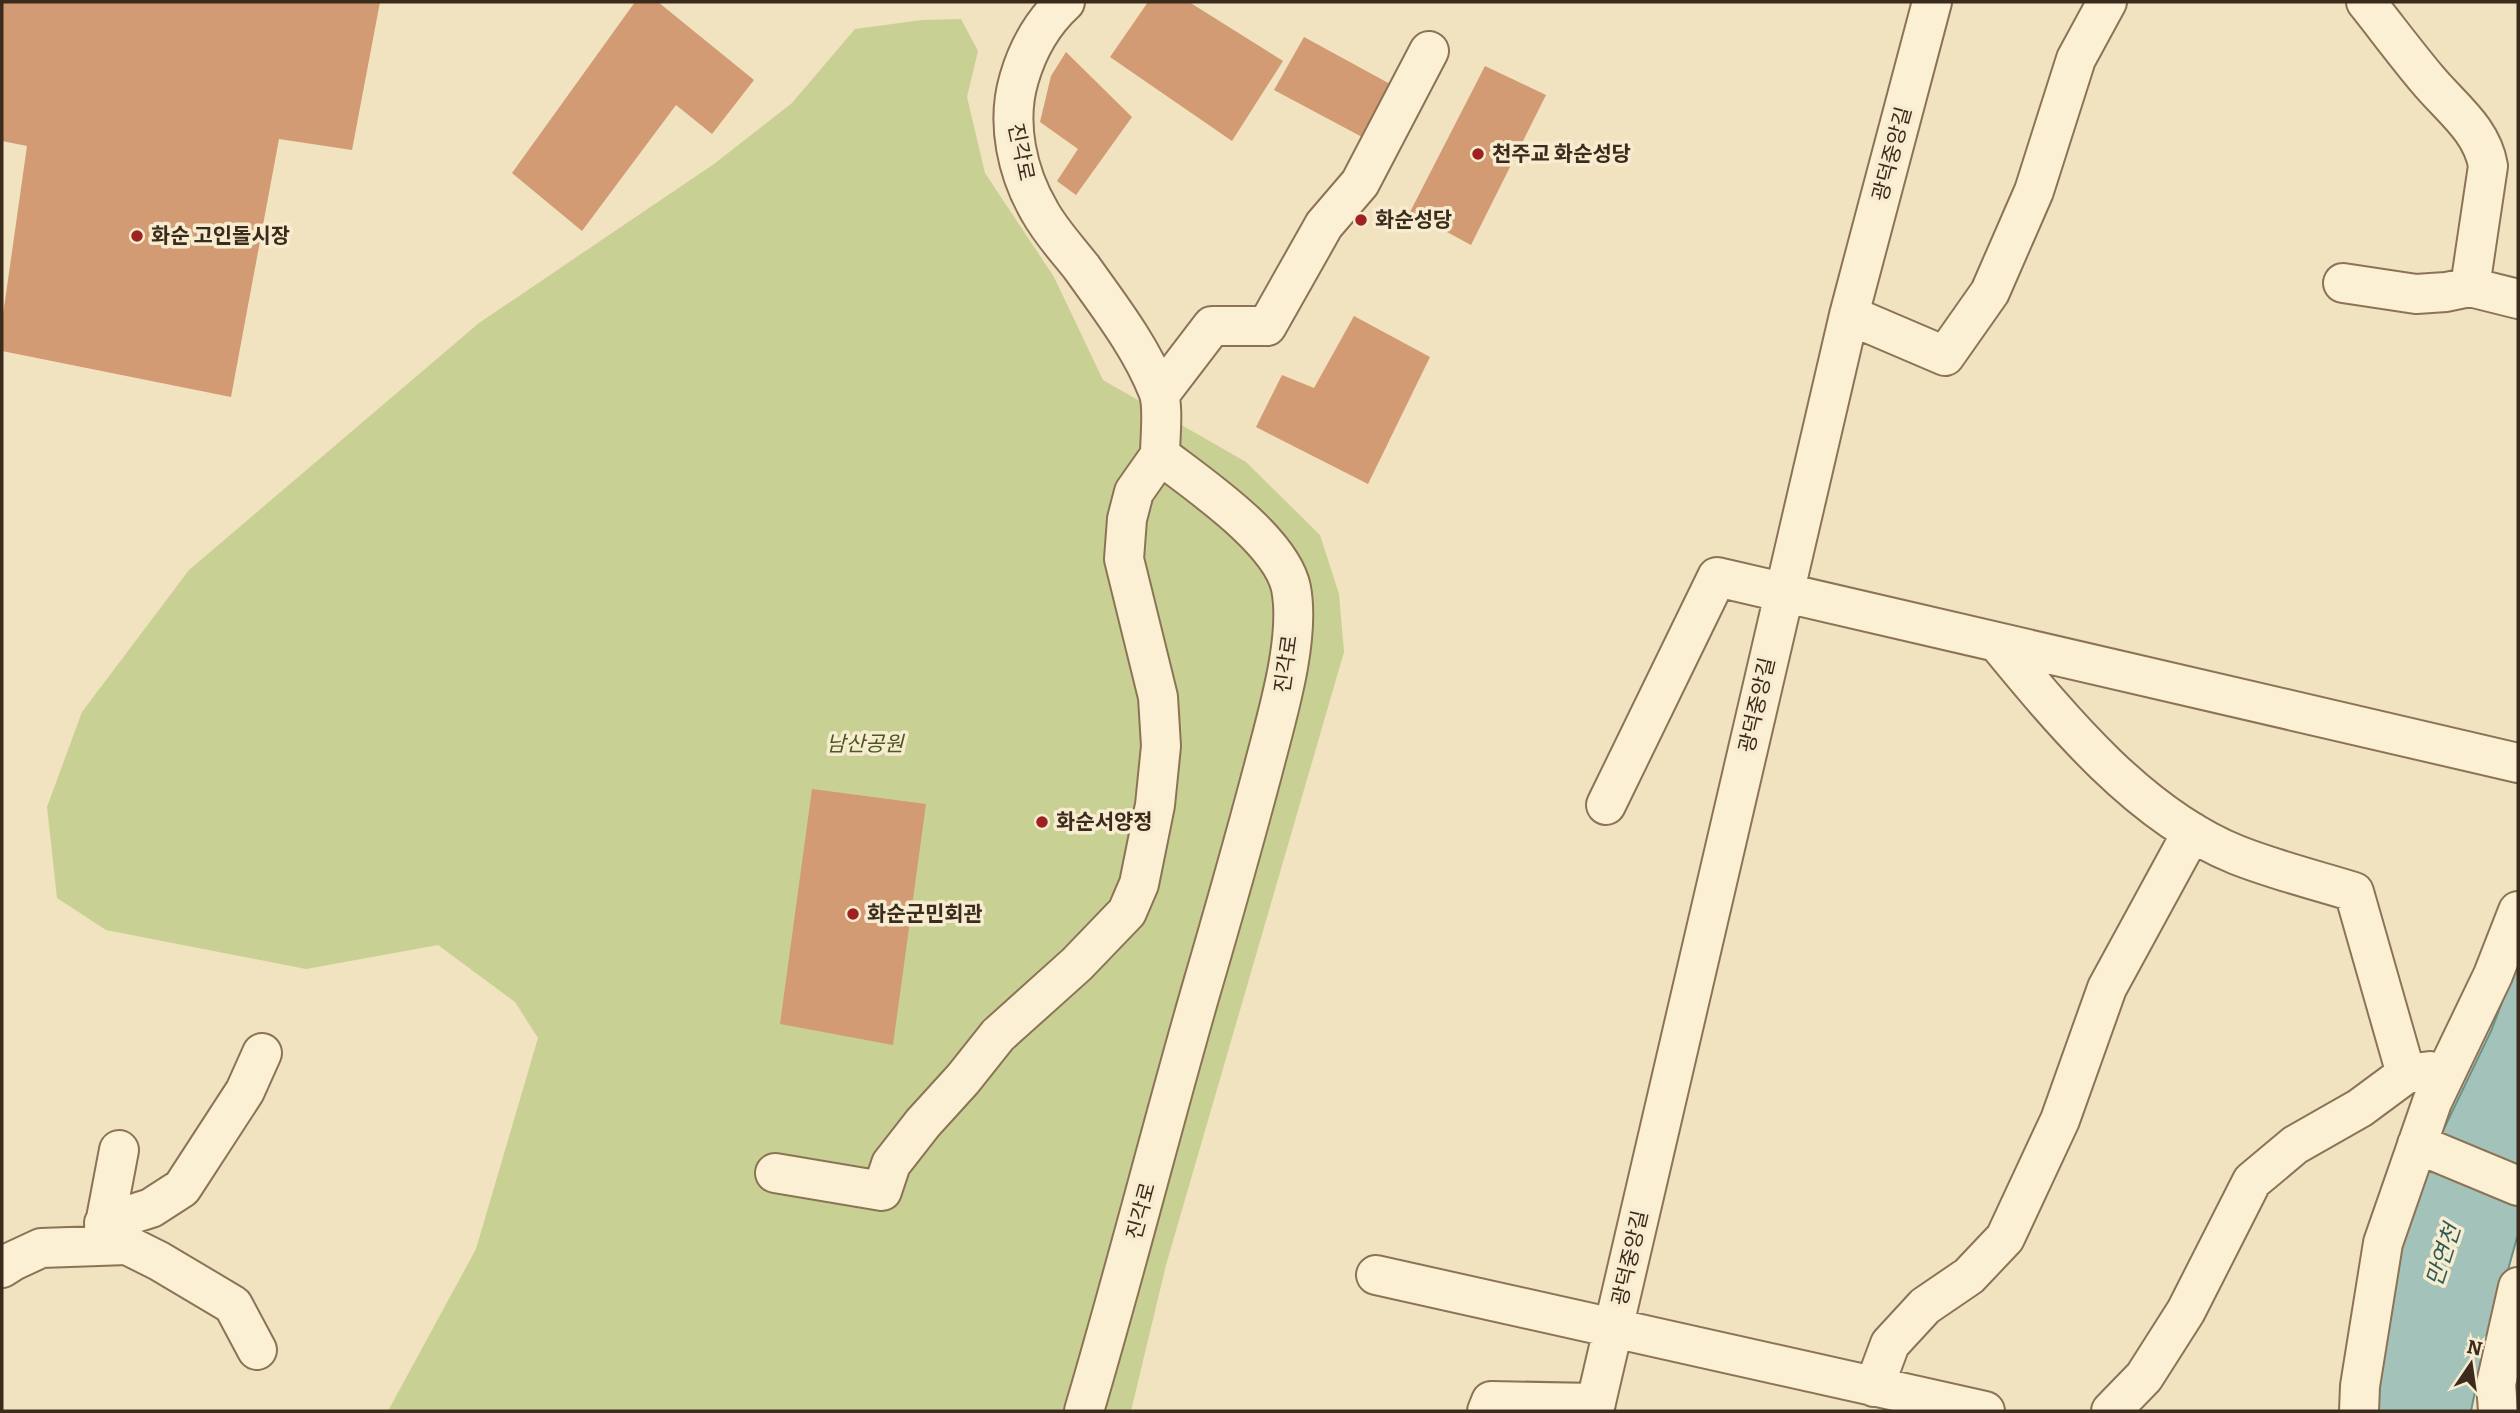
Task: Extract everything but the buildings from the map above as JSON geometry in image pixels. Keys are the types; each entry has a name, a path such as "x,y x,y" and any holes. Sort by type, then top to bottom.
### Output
{"street":[{"name":"진각로","path":"1065,2 1037,34 1026,53 1015,90 1012,118 1025,181 1040,213 1082,268 1137,349 1160,394 1160,455 1224,504 1257,535 1279,561 1291,588 1291,632 1282,696 1240,856 1084,1411"},
{"name":"광덕중앙길","path":"1595,1407 1849,315 1932,2"},
{"path":"1849,315 1945,356 1990,292 2034,191 2076,60 2107,2"},
{"path":"2366,2 2426,78 2476,134 2485,149 2488,166 2470,287"},
{"path":"1160,394 1212,326 1267,326 1324,225 1360,183 1429,51"},
{"path":"2343,283 2416,294 2470,287 2518,299"},
{"path":"775,1173 882,1192 891,1164 998,1035 1077,964 1126,912 1139,884 1148,845 1159,778 1161,746 1158,697 1124,559 1127,519 1134,492 1160,455"},
{"path":"1606,806 1717,577 2518,763"},
{"path":"1997,642 2056,714 2129,785 2192,832 2237,855 2354,891 2406,1074"},
{"path":"1874,1387 1890,1344 1925,1306 1969,1276 2005,1238 2060,1120 2107,988 2192,832"},
{"path":"2359,1411 2360,1386 2383,1242 2432,1102 2507,944 2518,911"},
{"path":"2,1268 41,1248 103,1234 182,1188 245,1091 262,1053"},
{"path":"2111,1411 2144,1377 2186,1311 2252,1181 2295,1145 2360,1108 2406,1074 2449,1069"},
{"path":"2417,1144 2518,1186"},
{"path":"103,1234 119,1150"},
{"path":"103,1234 233,1305 257,1350"},
{"path":"1376,1275 1985,1411"},
{"path":"2498,1411 2496,1384 2518,1287"},
{"path":"1487,1411 1491,1401 1595,1407"}],"green space":[{"name":"남산공원","path":"961,19 978,51 967,97 985,173 1054,277 1103,380 1246,462 1320,535 1339,594 1344,652 1166,1265 1131,1411 388,1411 476,1249 538,1038 515,1002 438,945 306,969 106,930 57,898 47,807 82,712 189,570 479,323 714,164 792,103 855,29 922,20"}],"water":[{"name":"만연천","path":"2518,961 2518,1234 2471,1411 2378,1411 2378,1390 2397,1257 2423,1172 2491,1031"}],"place":[{"name":"천주교 화순성당","path":"1478,154"},
{"name":"화순성당","path":"1361,220"},
{"name":"화순 고인돌시장","path":"137,236"},
{"name":"화순서양정","path":"1042,822"},
{"name":"화순군민회관","path":"853,914"}]}
